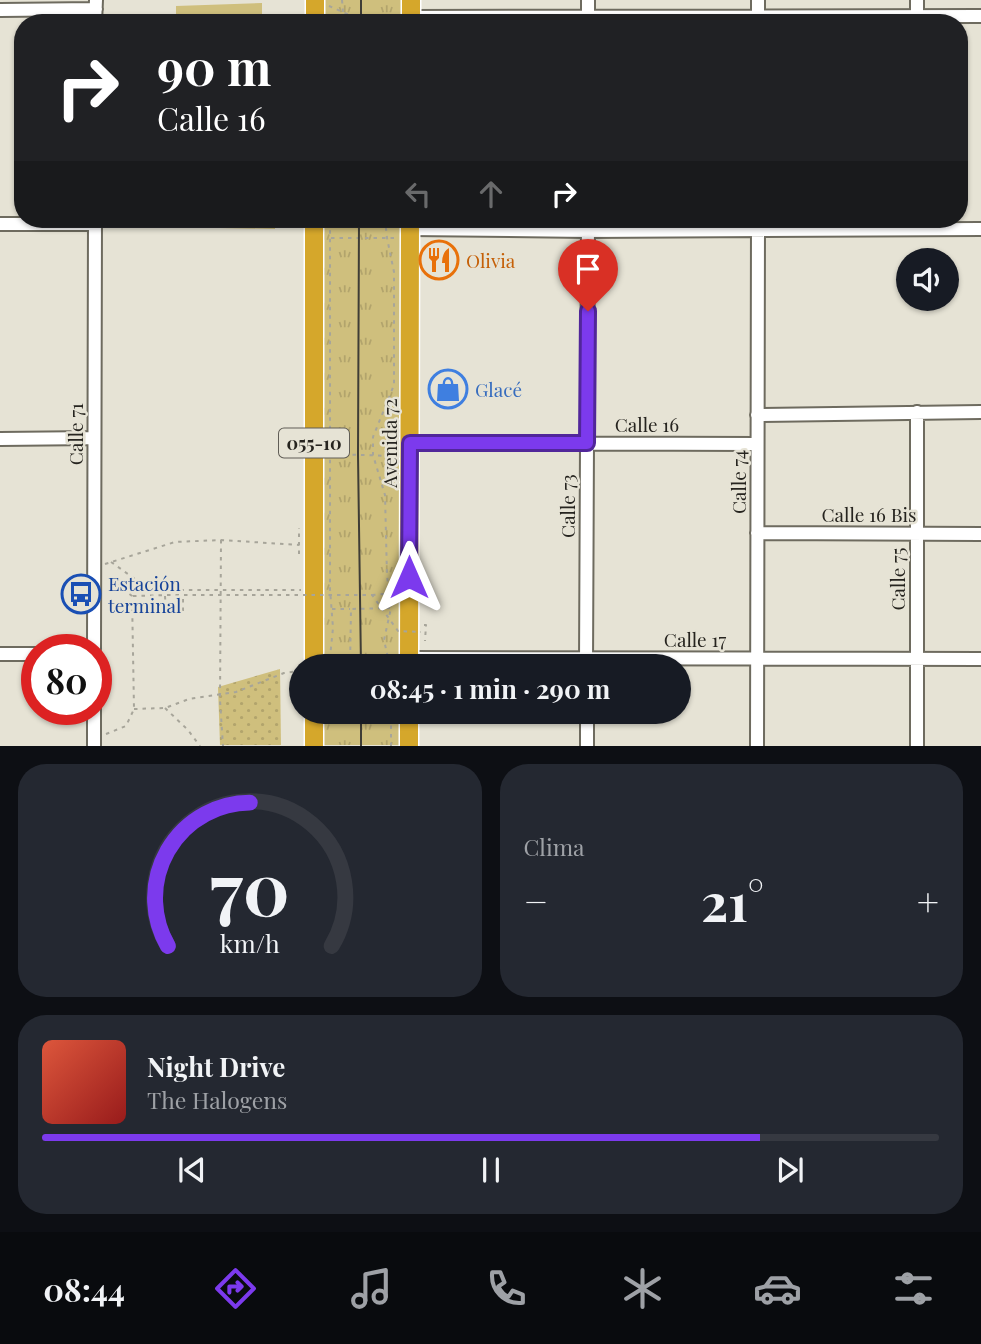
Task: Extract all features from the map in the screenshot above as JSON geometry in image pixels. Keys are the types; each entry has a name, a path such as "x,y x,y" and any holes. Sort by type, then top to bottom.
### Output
{"highway":[{"name":"055-10","path":"315,654 322,589 314,545 322,454 322,239 318,228"},
{"name":"Avenida 72","path":"409,654 410,228"},
{"path":"314,724 314,746"},
{"path":"409,724 409,746"}],"street":[{"path":"0,9 96,11"},
{"name":"Calle 71","path":"94,634 95,228"},
{"name":"Calle 73","path":"586,654 588,228"},
{"name":"Calle 74","path":"757,746 758,228"},
{"name":"Calle 75","path":"917,412 917,746"},
{"path":"758,415 981,412"},
{"path":"0,439 94,439"},
{"name":"Calle 16","path":"410,450 587,443 757,444"},
{"name":"Calle 16 Bis","path":"757,533 981,534"},
{"path":"0,654 21,654"},
{"name":"Calle 17","path":"691,660 981,659"},
{"path":"587,724 587,746"}],"path":[{"path":"320,2 343,13 342,0"},
{"path":"326,228 322,239 322,589 332,609 330,654"},
{"path":"386,228 394,272 394,385 373,437 373,456 385,495 387,576 391,608 384,640 387,654"},
{"path":"322,239 387,238 410,228"},
{"path":"322,454 373,456 410,450"},
{"path":"94,567 175,542 221,540 314,545"},
{"path":"221,540 220,696 223,746"},
{"path":"111,562 135,579 169,590 322,589"},
{"path":"94,567 132,596 383,594 386,608"},
{"path":"166,595 166,612"},
{"path":"373,595 398,631 421,632"},
{"path":"94,742 126,726 134,709 132,596"},
{"path":"183,596 183,611"},
{"path":"332,609 391,608"},
{"path":"351,609 352,654"},
{"path":"134,709 165,708 189,699 220,696 289,672"},
{"path":"165,708 200,746"},
{"path":"391,724 391,746"}],"green space":[{"path":"323,0 402,0 402,14 323,14"},
{"path":"262,3 262,14 176,14 176,6"},
{"path":"324,228 400,228 400,654 324,654"},
{"path":"280,669 281,745 220,745 218,687"},
{"path":"323,724 400,724 400,745 323,745"}],"tram line":[{"path":"361,0 361,14"},
{"path":"359,228 361,654"},
{"path":"361,724 361,746"}],"place":[{"name":"Olivia","path":"439,260"},
{"name":"Glacé","path":"448,389"},
{"name":"Estación terminal","path":"81,594"}],"route":[{"path":"409,577 410,443 587,443 588,311"}]}
